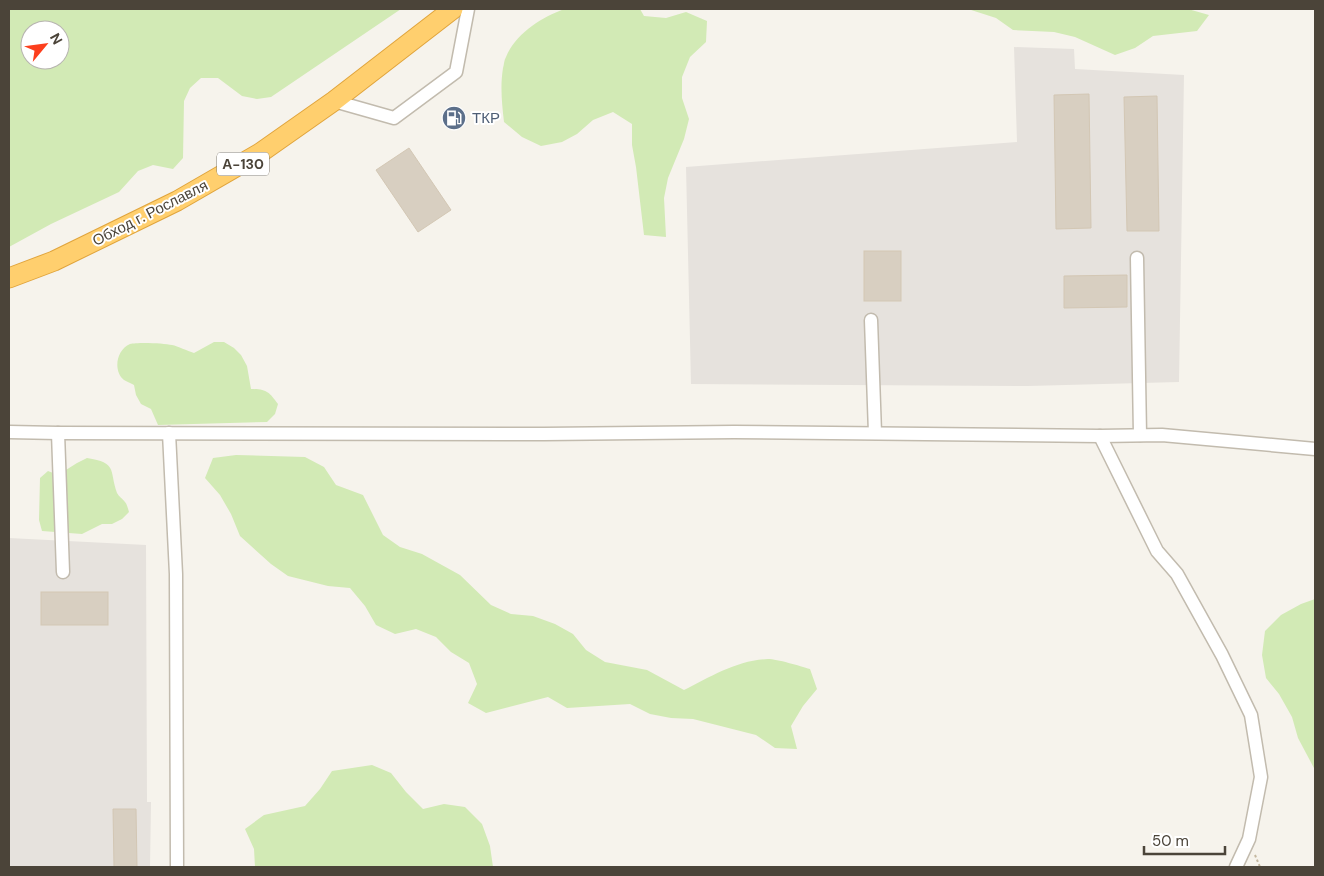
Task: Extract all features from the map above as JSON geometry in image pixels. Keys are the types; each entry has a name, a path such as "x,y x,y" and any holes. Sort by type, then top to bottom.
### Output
{"highway":[{"name":"Обход г. Рославля","path":"9,278 54,261 176,201 260,154 334,102 453,9"}],"street":[{"path":"334,102 394,118 456,72 468,9"},
{"path":"1137,258 1140,435"},
{"path":"871,320 875,433"},
{"path":"9,432 544,434 734,432 1162,435 1315,449"},
{"path":"58,433 63,572"},
{"path":"169,434 176,574 177,867"},
{"path":"1100,436 1157,551 1177,574 1222,655 1251,715 1262,777 1249,839 1236,867"}],"shaded area":[{"path":"1014,47 1074,49 1075,69 1184,75 1179,382 1028,386 691,384 686,167 1017,142"},
{"path":"9,538 146,545 147,802 151,802 150,867 9,867"}],"green space":[{"path":"9,9 401,9 271,97 257,99 242,96 218,78 201,78 190,88 184,101 183,158 173,169 153,165 138,171 119,192 51,224 9,247"},
{"path":"564,9 640,9 644,16 666,18 686,12 707,21 706,42 690,57 682,77 682,98 689,119 684,139 668,178 664,198 666,237 644,235 632,145 632,124 613,112 593,120 577,134 562,142 541,146 522,137 504,122 502,75 510,48 530,27"},
{"path":"968,9 1188,9 1209,15 1197,31 1153,36 1135,48 1115,55 1075,37 1054,32 1013,30 996,18"},
{"path":"214,342 224,342 234,348 241,355 247,366 251,389 267,392 278,404 275,414 267,422 158,425 151,409 141,404 136,395 134,385 124,380 118,371 119,356 125,347 130,344 163,344 194,353"},
{"path":"236,455 305,457 324,467 336,485 363,495 383,535 400,547 422,554 460,575 491,605 511,614 533,616 555,624 573,634 586,650 605,662 647,670 684,690 724,670 745,662 757,660 772,659 810,669 817,689 803,706 791,726 797,749 775,748 756,735 693,719 671,718 650,714 630,704 567,708 548,697 486,713 468,703 477,684 469,663 451,652 436,637 416,629 395,634 376,625 365,606 350,588 328,586 288,576 271,564 240,536 231,514 220,495 205,478 213,458"},
{"path":"87,458 104,462 108,465 111,469 117,493 126,503 129,512 122,519 112,524 102,524 82,534 42,531 39,520 40,478 48,471 58,475"},
{"path":"1315,599 1315,770 1298,738 1292,717 1279,694 1266,678 1262,655 1265,631 1281,615"},
{"path":"372,765 391,773 423,809 444,804 465,807 482,824 490,846 493,867 255,867 254,849 245,829 264,815 305,806 332,771"}],"building":[{"path":"1089,94 1091,228 1056,229 1054,95"},
{"path":"1157,96 1159,231 1127,231 1124,97"},
{"path":"409,148 451,210 418,232 376,170"},
{"path":"864,251 901,251 901,301 864,301"},
{"path":"1127,275 1127,307 1064,308 1064,276"},
{"path":"41,592 108,592 108,625 41,625"},
{"path":"113,809 136,809 137,867 114,867"}],"place":[{"name":"ТКР","path":"454,118"}]}
